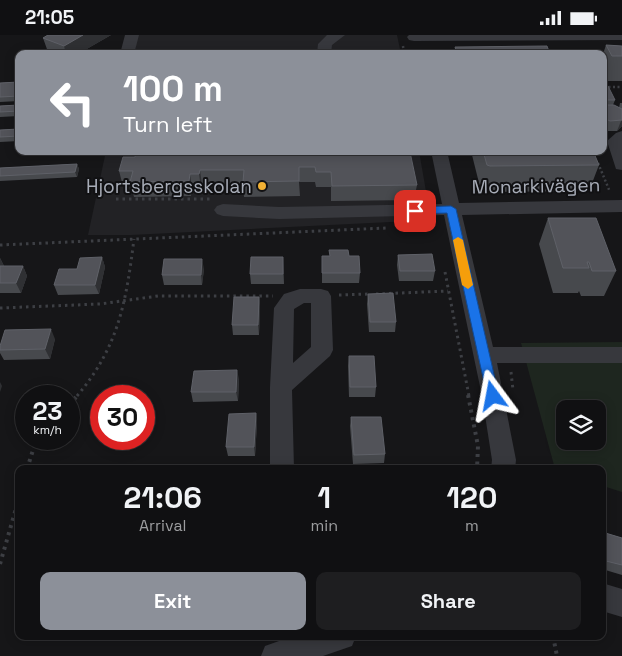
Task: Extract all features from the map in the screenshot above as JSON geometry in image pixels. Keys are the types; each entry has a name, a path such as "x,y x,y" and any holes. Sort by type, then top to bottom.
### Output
{"street":[{"path":"128,50 132,35"},
{"path":"323,50 326,42 338,35"},
{"path":"417,50 414,36 622,36"},
{"path":"562,36 569,50"},
{"path":"622,136 614,141 622,165"},
{"path":"440,155 501,442 504,465"},
{"name":"Monarkivägen","path":"223,210 279,213 451,209 617,202"},
{"path":"281,387 322,350 321,295 298,295 288,300 284,308 281,387 282,465"},
{"path":"483,355 622,355"},
{"path":"606,598 622,603"},
{"path":"282,651 326,640"}],"path":[{"path":"607,87 622,87"},
{"path":"596,160 617,202"},
{"path":"593,169 600,169"},
{"path":"116,199 207,198 220,200 223,210"},
{"path":"0,245 392,227"},
{"path":"80,391 103,358 116,332 124,300 134,239"},
{"path":"443,263 478,446 477,465"},
{"path":"321,295 448,291"},
{"path":"0,308 100,304 158,296 267,295 288,300"},
{"path":"28,465 33,450"},
{"path":"0,564 15,513"},
{"path":"554,640 557,656"}],"shaded area":[{"path":"127,35 397,35 400,50 125,50"},
{"name":"Hjortsbergsskolan","path":"105,155 420,155 431,220 131,235 88,235"},
{"path":"622,342 622,492 606,487 606,465 554,465 521,343"}],"building":[{"path":"48,35 83,35 64,46 43,38"},
{"path":"606,45 622,46 622,56 612,56"},
{"path":"547,46 548,50 456,50 455,47"},
{"path":"15,82 15,96 0,97 0,83"},
{"path":"607,86 608,86 615,100 607,100"},
{"path":"15,105 15,111 0,112 0,106"},
{"path":"607,105 614,105 622,109 622,120 607,120"},
{"path":"15,129 15,136 0,137 0,130"},
{"path":"135,155 411,155 417,185 332,186 331,172 316,172 315,167 299,167 299,181 243,182 244,170 200,170 199,174 190,174 189,181 130,182 133,171 119,171 123,157 135,157"},
{"path":"484,155 595,155 599,165 490,166 487,165"},
{"path":"77,164 75,172 0,176 0,168"},
{"path":"548,218 596,218 616,271 592,271 589,262 587,262 589,268 563,268"},
{"path":"329,250 348,250 349,256 359,256 360,273 322,273 322,256 330,256"},
{"path":"432,254 435,271 400,271 398,255"},
{"path":"102,257 95,285 54,285 59,269 77,269 80,258"},
{"path":"251,257 283,257 283,274 250,274"},
{"path":"164,259 202,259 201,275 162,275"},
{"path":"0,266 23,266 16,283 0,283"},
{"path":"393,293 396,322 370,322 368,294"},
{"path":"234,297 259,297 258,325 232,325"},
{"path":"51,329 45,349 0,350 5,330"},
{"path":"349,356 374,356 376,387 350,387"},
{"path":"237,370 236,392 191,392 194,371"},
{"path":"256,413 254,447 226,447 229,414"},
{"path":"351,417 381,417 385,454 354,455"},
{"path":"606,533 622,538 622,565 606,561"}],"slow traffic":[{"path":"458,240 468,285"}],"place":[{"name":"Hjortsbergsskolan","path":"262,186"}],"route":[{"path":"415,211 451,209 493,396"}]}
